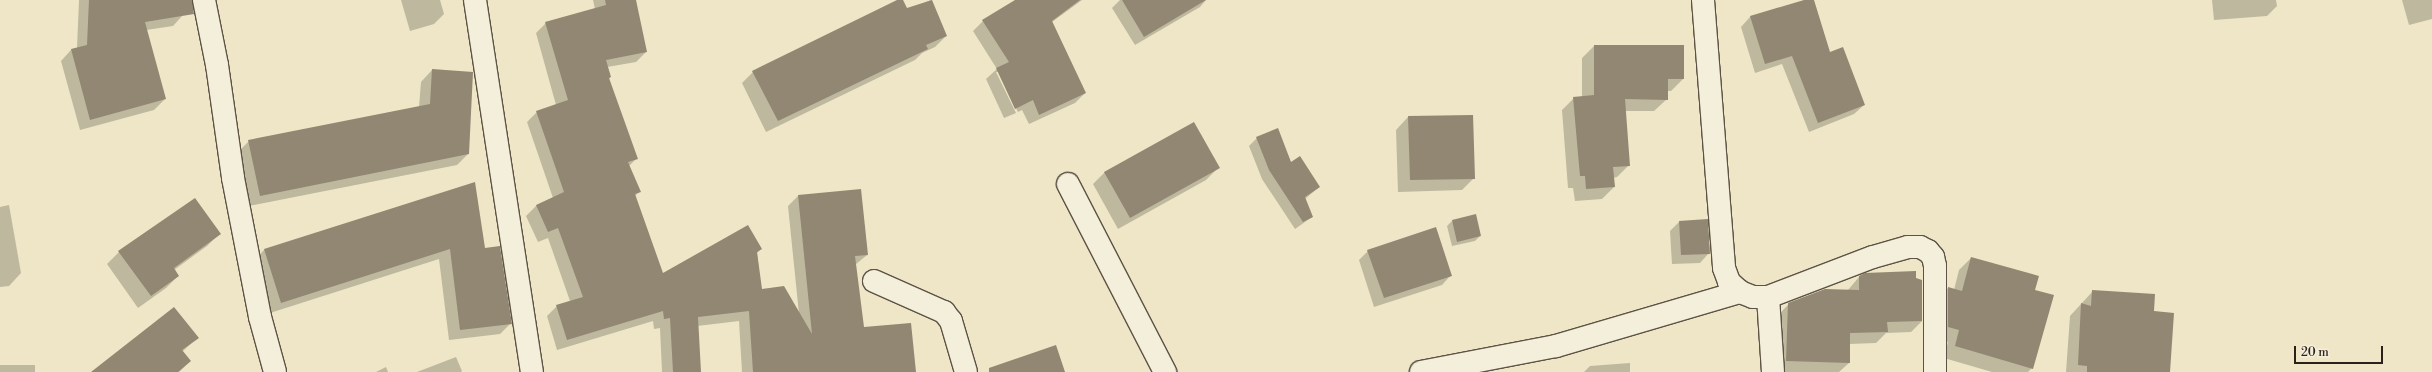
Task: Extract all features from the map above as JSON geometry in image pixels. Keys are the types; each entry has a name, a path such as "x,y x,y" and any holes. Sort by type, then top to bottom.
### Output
{"street":[{"path":"204,0 217,66 236,194 260,317 275,372"},
{"path":"475,0 532,372"},
{"path":"1703,0 1724,268 1729,282 1740,292 1752,297 1768,297 1901,249 1920,247 1928,251 1933,257 1935,266 1935,372"},
{"path":"1068,184 1165,372"},
{"path":"874,281 944,312 951,320 966,372"},
{"path":"1421,372 1556,346 1740,292"},
{"path":"1768,297 1772,372"}],"building":[{"path":"89,0 192,0 194,14 145,22 166,99 90,120 71,49 87,45"},
{"path":"605,0 636,0 647,52 606,60 611,77 609,78 638,159 628,162 641,192 635,194 663,273 748,225 762,249 757,252 762,289 784,286 812,334 798,195 861,189 868,255 855,256 864,327 911,323 916,372 753,372 749,311 698,317 701,372 673,372 670,318 664,319 663,311 567,340 556,305 583,297 558,228 548,232 536,205 564,192 536,111 568,100 545,22 606,5"},
{"path":"897,0 903,0 907,8 932,0 947,36 926,45 928,49 778,121 752,71"},
{"path":"1015,0 1080,0 1052,21 1086,93 1039,115 1033,100 1015,109 996,68 1009,62 982,20"},
{"path":"1122,0 1206,0 1144,37"},
{"path":"1804,0 1814,0 1830,52 1843,47 1865,105 1818,123 1792,56 1765,64 1750,16"},
{"path":"1594,45 1684,45 1684,79 1668,79 1668,100 1625,99 1630,166 1613,167 1615,187 1586,189 1585,176 1580,176 1573,97 1594,95"},
{"path":"432,69 473,72 469,154 260,196 248,140 430,104"},
{"path":"1473,115 1475,179 1410,180 1408,116"},
{"path":"1194,122 1220,168 1130,218 1104,172"},
{"path":"1278,128 1291,162 1300,156 1320,187 1305,197 1313,217 1303,222 1269,170 1256,137"},
{"path":"475,182 485,248 500,246 512,324 460,330 450,249 281,303 264,249"},
{"path":"195,198 221,234 174,268 179,276 151,296 118,251"},
{"path":"1476,214 1481,236 1457,242 1452,220"},
{"path":"1708,219 1710,254 1681,255 1679,221"},
{"path":"1436,227 1452,276 1384,298 1367,250"},
{"path":"1971,257 2039,276 2035,290 2054,295 2033,369 1955,346 1959,330 1948,327 1948,287 1962,291"},
{"path":"1916,271 1916,278 1922,280 1922,321 1887,322 1888,332 1850,333 1850,363 1786,361 1788,303 1825,289 1859,290 1859,276 1865,273"},
{"path":"2092,290 2155,294 2154,311 2174,313 2170,372 2087,372 2087,366 2078,365 2081,303 2091,306"},
{"path":"174,307 199,338 182,350 191,361 178,372 91,372"},
{"path":"1056,345 1065,372 989,372 989,368"}]}
